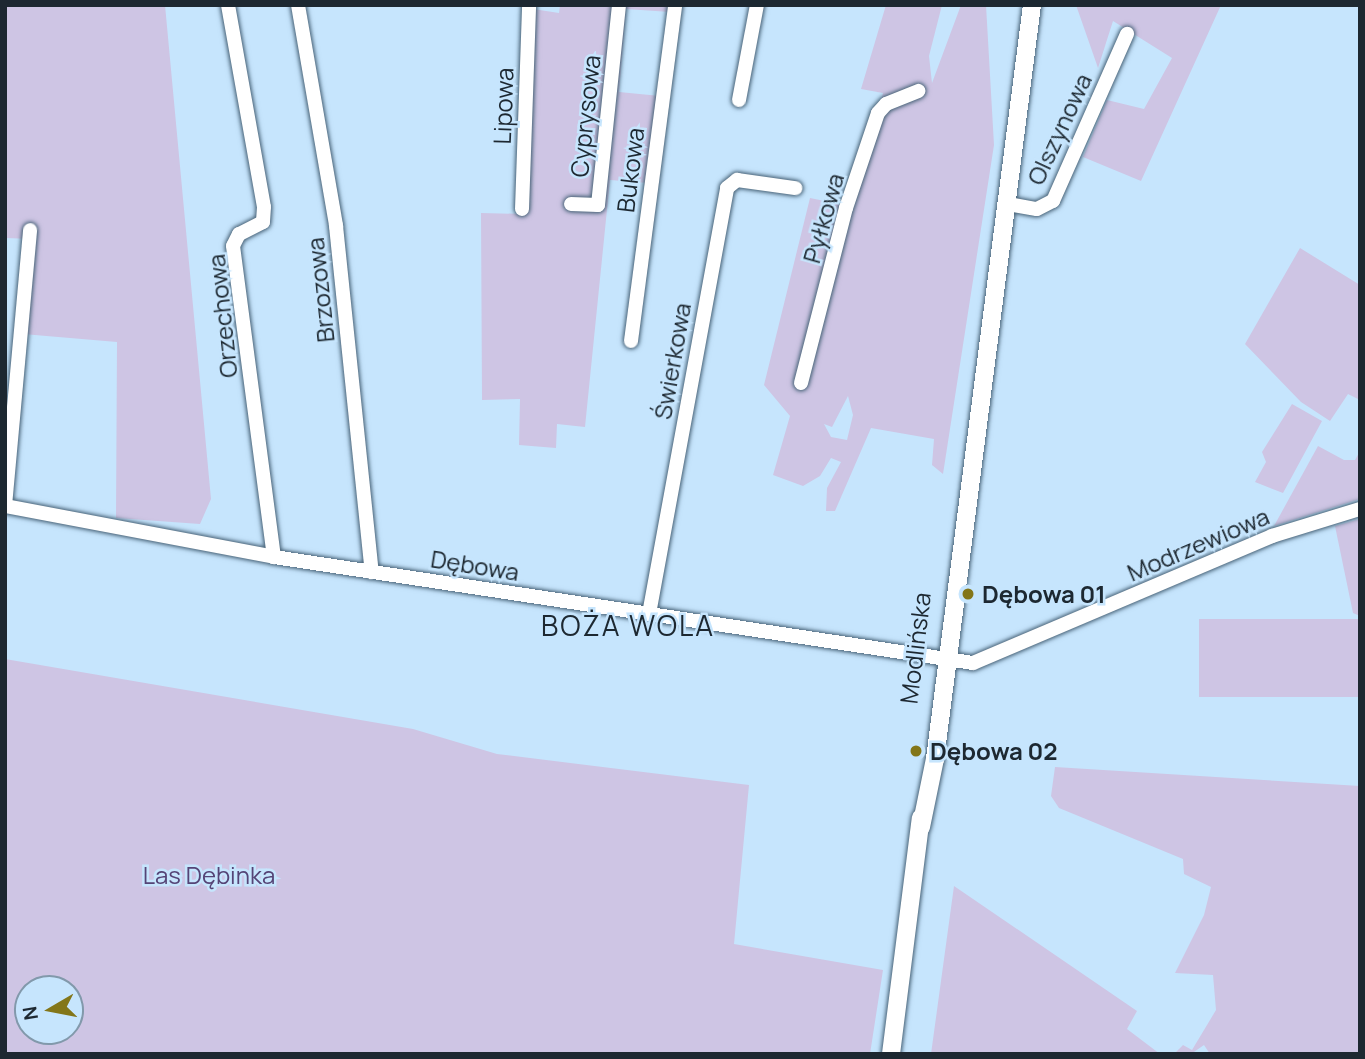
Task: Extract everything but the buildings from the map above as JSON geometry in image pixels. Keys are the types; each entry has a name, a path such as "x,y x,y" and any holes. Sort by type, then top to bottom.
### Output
{"main road":[{"name":"Modlińska","path":"891,1054 968,476 1016,147 1032,5"},
{"name":"Modlińska","path":"1016,147 1042,5"}],"street":[{"name":"Orzechowa","path":"228,5 264,207 263,222 239,234 233,246 274,556"},
{"name":"Brzozowa","path":"298,5 336,226 372,572"},
{"name":"Lipowa","path":"522,209 529,5"},
{"name":"Cyprysowa","path":"571,204 598,205 619,5"},
{"name":"Bukowa","path":"631,341 675,5"},
{"path":"739,100 757,5"},
{"name":"Olszynowa","path":"1008,204 1037,209 1053,201 1127,34"},
{"name":"Pyłkowa","path":"801,383 846,208 878,113 886,104 919,91"},
{"name":"Świerkowa","path":"649,614 727,188 737,180 795,188"},
{"path":"5,506 30,230"},
{"name":"Dębowa","path":"5,506 274,556 943,660"},
{"name":"Modrzewiowa","path":"943,660 973,663 1272,536 1360,509"}],"green space":[{"path":"5,5 165,5 211,499 200,524 116,518 117,342 23,334 33,239 5,238"},
{"path":"560,5 671,5 670,12 626,9 619,92 660,96 648,183 610,180 585,427 557,424 556,448 519,445 520,399 482,400 481,213 527,214 533,9 559,13"},
{"path":"886,5 942,5 929,56 932,83 961,5 986,5 994,145 943,474 932,465 934,439 871,428 835,511 826,511 827,488 841,462 831,458 820,476 803,486 773,475 790,416 764,385 810,198 854,207 883,93 861,89","holes":["848,396 853,415 847,440 831,437 824,424 832,427"]},
{"path":"1076,5 1221,5 1141,181 1083,157 1107,100 1144,109 1172,58 1113,21 1098,68"},
{"path":"1300,248 1360,285 1360,400 1348,394 1330,421 1301,402 1245,344"},
{"path":"1292,404 1322,421 1283,493 1255,482 1266,462 1262,452"},
{"path":"1318,446 1344,460 1355,460 1360,451 1360,499 1274,526"},
{"path":"1360,519 1360,616 1353,613 1335,526"},
{"path":"1199,619 1360,619 1360,697 1199,697"},
{"name":"Las Dębinka","path":"5,659 413,729 497,754 749,785 734,944 883,970 870,1054 5,1054"},
{"path":"1055,767 1360,786 1360,1054 1210,1054 1204,1045 1191,1054 1174,1054 1183,1045 1192,1050 1216,1010 1213,975 1175,973 1204,915 1211,887 1184,874 1183,859 1059,808 1051,796"},
{"path":"954,886 1137,1011 1127,1029 1160,1054 931,1054"}],"place":[{"name":"Dębowa 01","path":"968,594"},
{"name":"Dębowa 02","path":"916,751"}],"district":[{"name":"BOŻA WOLA","path":"628,625"}]}
